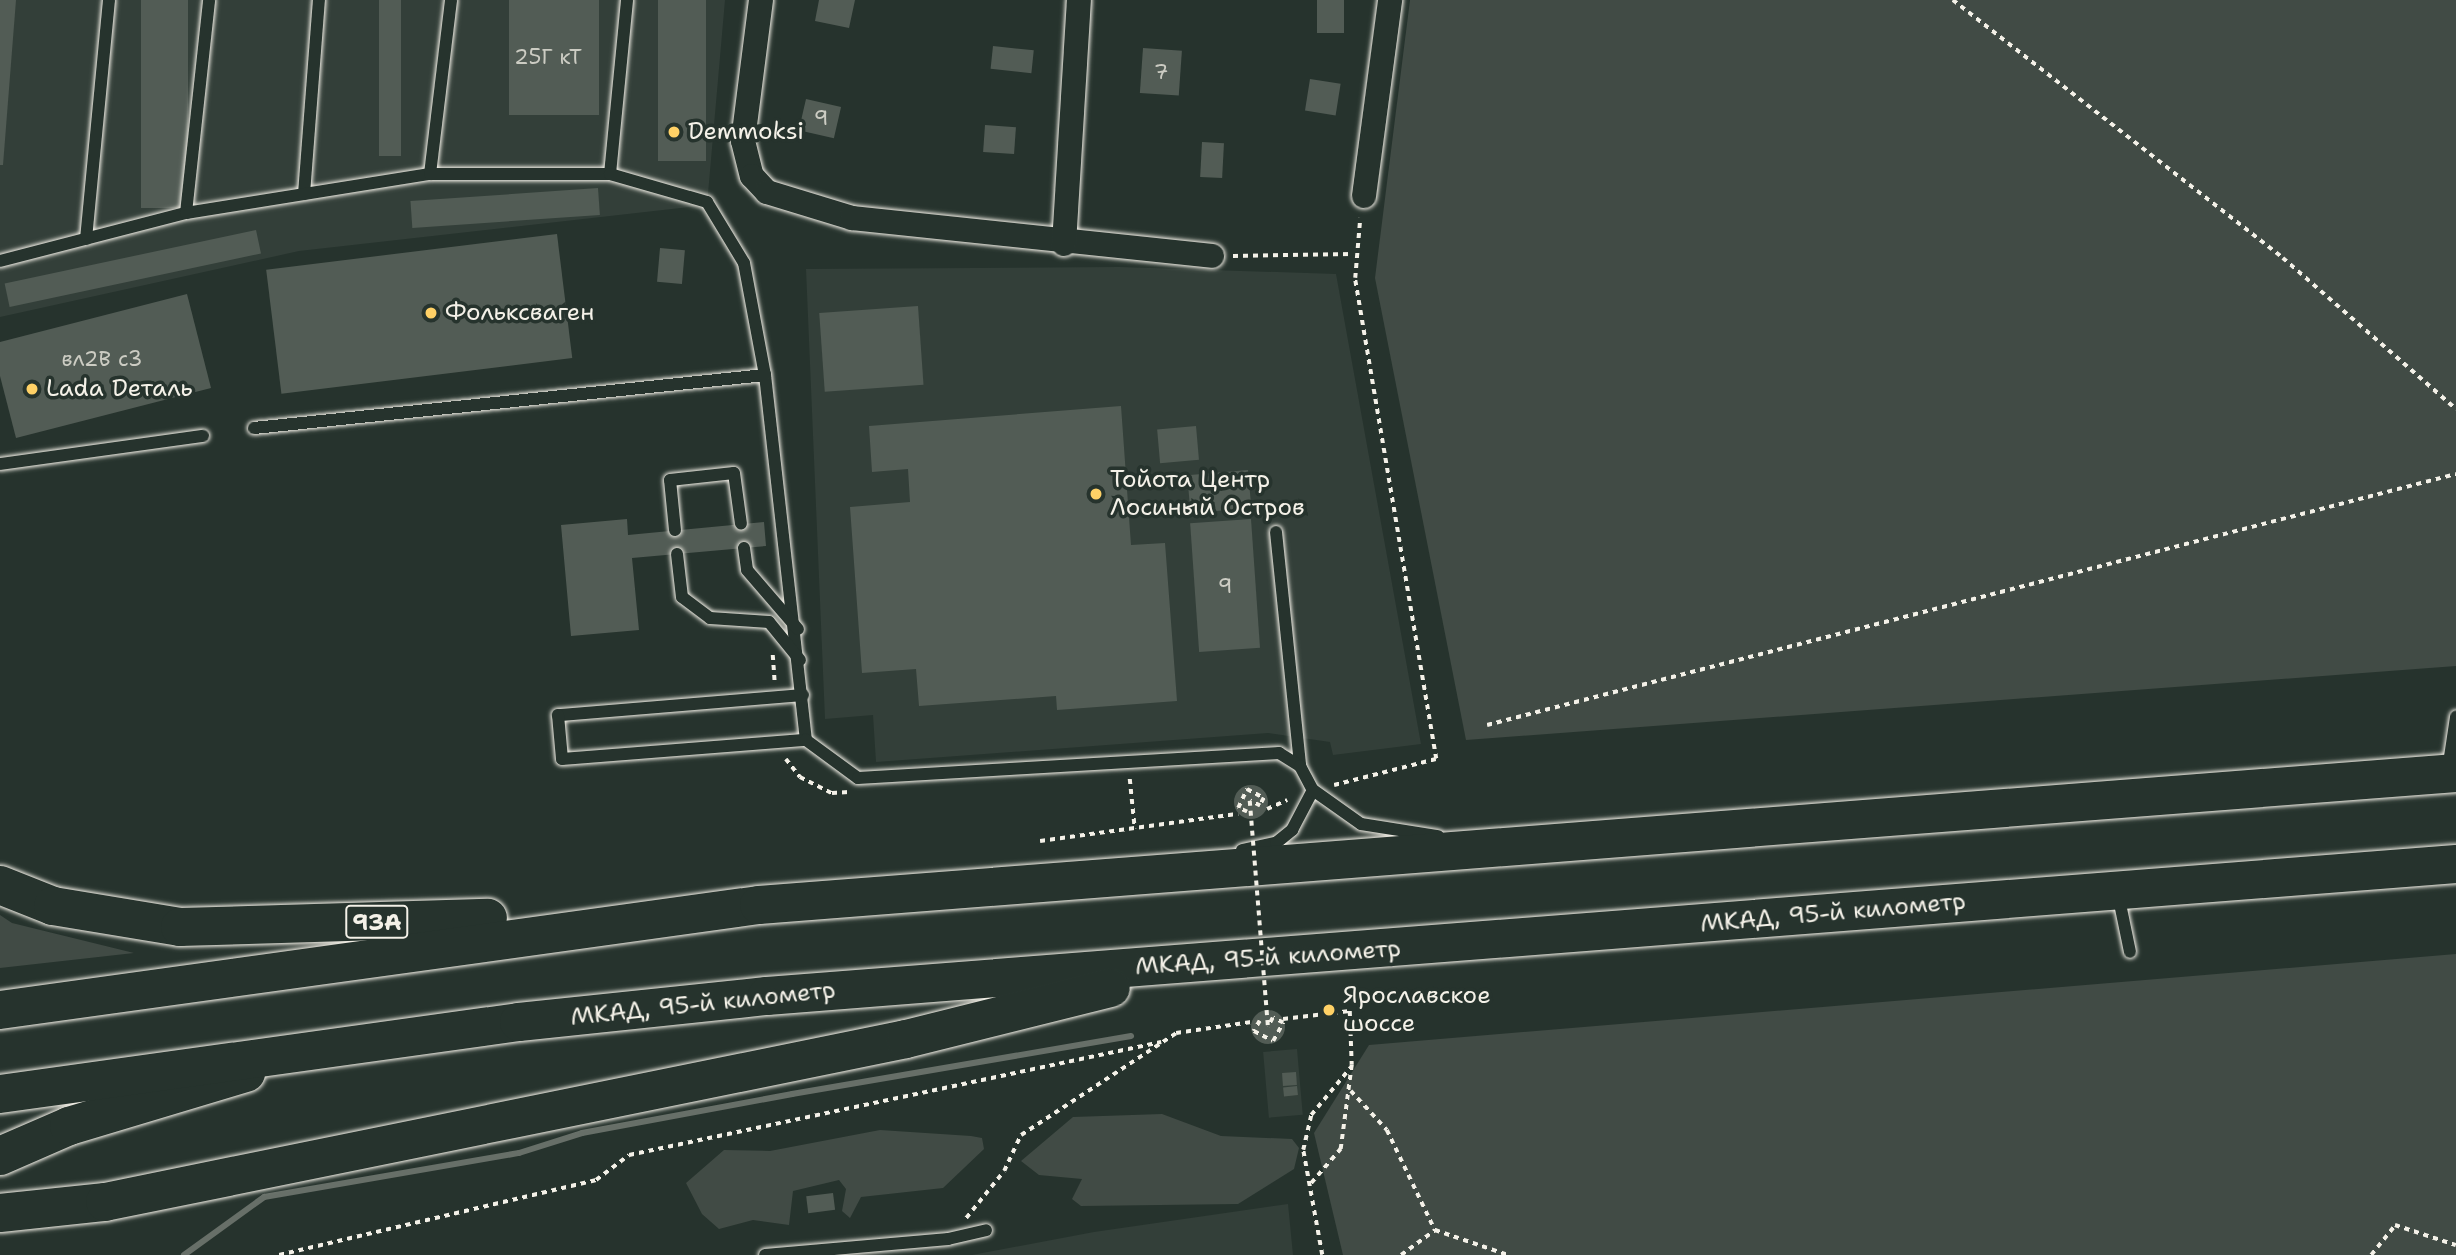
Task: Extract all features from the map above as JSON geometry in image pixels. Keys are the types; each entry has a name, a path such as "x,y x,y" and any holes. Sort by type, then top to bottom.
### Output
{"main road":[{"path":"0,1010 759,905 2452,774"},
{"name":"МКАД, 95-й километр","path":"0,1094 345,1047 767,996 2456,864"},
{"name":"93A","path":"0,885 53,906 180,927 759,905"},
{"path":"0,1213 105,1202 906,1039 1218,962"},
{"path":"0,1156 169,1093 345,1047"}],"street":[{"path":"761,0 743,141 752,176 788,202 852,218 1064,244 1212,256"},
{"path":"1064,244 1079,0"},
{"path":"1364,196 1390,0"}],"lane":[{"path":"86,239 110,0"},
{"path":"186,213 209,0"},
{"path":"304,194 319,0"},
{"path":"430,174 451,0"},
{"path":"610,174 627,0"},
{"path":"0,261 186,213 430,174 610,174 707,202 744,262 765,375 799,629 806,740"},
{"path":"254,428 765,375"},
{"path":"0,464 203,436"},
{"path":"675,530 670,480 734,473 741,524"},
{"path":"1276,532 1300,766 1312,790 1361,824 1554,845"},
{"path":"744,548 747,570 799,629"},
{"path":"677,554 681,597 710,618 769,622 801,660"},
{"path":"803,695 558,715 562,759 806,740 858,778 1279,753 1300,766"},
{"path":"2452,774 2456,717"},
{"path":"1109,879 1276,843 1292,830 1312,790"},
{"path":"2117,891 2130,952"},
{"path":"765,1255 948,1239 986,1230"}],"path":[{"path":"1953,0 2283,258 2456,408"},
{"path":"1267,809 1312,790 1436,759 1355,278 1353,254 1364,196"},
{"path":"1212,256 1353,254"},
{"path":"1487,725 2456,474"},
{"path":"1130,772 1136,829"},
{"path":"1247,812 1238,808 1247,789 1264,798 1260,806 1250,801 1268,1027 1273,1018 1283,1023 1273,1041 1254,1031 1260,1021"},
{"path":"1040,841 1238,814"},
{"path":"1283,1019 1350,1012 1352,1065 1341,1149 1310,1185"},
{"path":"948,1239 1004,1171 1021,1135 1176,1033 1251,1022"},
{"path":"278,1255 596,1180 629,1155 1161,1042"},
{"path":"1322,1255 1303,1150 1311,1115 1352,1065"},
{"path":"1350,1091 1387,1130 1435,1230 1508,1255"},
{"path":"2371,1255 2395,1224 2456,1245"},
{"path":"1401,1255 1435,1230"}],"shaded area":[{"path":"0,0 725,0 707,205 299,251 0,317"},
{"path":"1410,0 2456,0 2456,666 1466,740 1375,278"},
{"name":"Тойота Центр Лосиный Остров","path":"1119,267 1336,274 1421,744 1333,755 1330,742 1268,733 876,762 873,715 825,719 806,269"},
{"path":"0,915 12,923 134,953 0,968"},
{"path":"2456,954 2456,1255 1343,1255 1314,1133 1369,1045"},
{"path":"1297,1049 1303,1115 1269,1118 1263,1052"},
{"path":"1162,1114 1221,1136 1292,1139 1299,1148 1294,1169 1238,1204 1081,1206 1072,1199 1082,1179 1039,1175 1021,1161 1073,1117"},
{"path":"880,1130 982,1138 984,1149 943,1188 861,1197 850,1218 842,1211 846,1189 839,1180 793,1191 789,1225 753,1220 719,1229 702,1214 686,1183 724,1150 770,1151"},
{"path":"1288,1204 1293,1255 972,1255 1094,1232"}],"building":[{"path":"0,0 16,0 3,165 0,165"},
{"path":"141,0 188,0 188,208 141,208"},
{"path":"379,0 401,0 401,156 379,156"},
{"path":"509,0 599,0 599,115 509,115"},
{"path":"658,0 706,0 706,161 658,161"},
{"path":"819,0 855,0 849,28 815,21"},
{"path":"1317,0 1344,0 1344,33 1317,33"},
{"path":"993,46 1034,50 1031,73 991,69"},
{"path":"1143,48 1182,51 1179,96 1140,93"},
{"path":"1310,79 1341,84 1336,115 1305,111"},
{"path":"806,99 841,107 834,138 799,130"},
{"path":"985,125 1016,127 1014,154 983,152"},
{"path":"1202,142 1224,143 1222,178 1200,177"},
{"path":"598,188 600,215 412,228 410,201"},
{"path":"256,230 261,253 10,307 5,283"},
{"path":"557,234 572,358 281,394 266,270"},
{"path":"660,248 685,250 682,284 657,282"},
{"path":"187,294 211,388 16,438 0,376 0,342"},
{"path":"918,306 924,385 825,392 819,313"},
{"path":"1121,406 1131,545 1165,543 1177,701 1057,710 1056,696 919,706 916,669 862,673 850,507 910,502 908,469 872,472 869,426"},
{"path":"1196,426 1199,460 1160,463 1157,429"},
{"path":"1248,470 1251,508 1191,513 1187,475"},
{"path":"627,519 628,535 764,522 766,546 632,558 639,630 571,636 561,525"},
{"path":"1251,519 1260,648 1199,652 1190,523"},
{"path":"1251,785 1263,790 1268,802 1263,814 1251,819 1239,814 1234,802 1239,790"},
{"path":"1268,1010 1280,1015 1285,1027 1280,1039 1268,1044 1256,1039 1251,1027 1256,1015"},
{"path":"1296,1072 1297,1085 1283,1086 1282,1073"},
{"path":"1297,1086 1298,1095 1284,1096 1283,1087"},
{"path":"833,1193 835,1210 808,1213 806,1196"}],"waterway":[{"path":"184,1255 264,1197 519,1153 582,1133 792,1094 1131,1036"}],"place":[{"name":"Demmoksi","path":"674,132"},
{"name":"Фольксваген","path":"431,313"},
{"name":"Lada Dеталь","path":"32,389"},
{"name":"Тойота Центр Лосиный Остров","path":"1096,494"},
{"name":"Ярославское шоссе","path":"1329,1010"}]}
